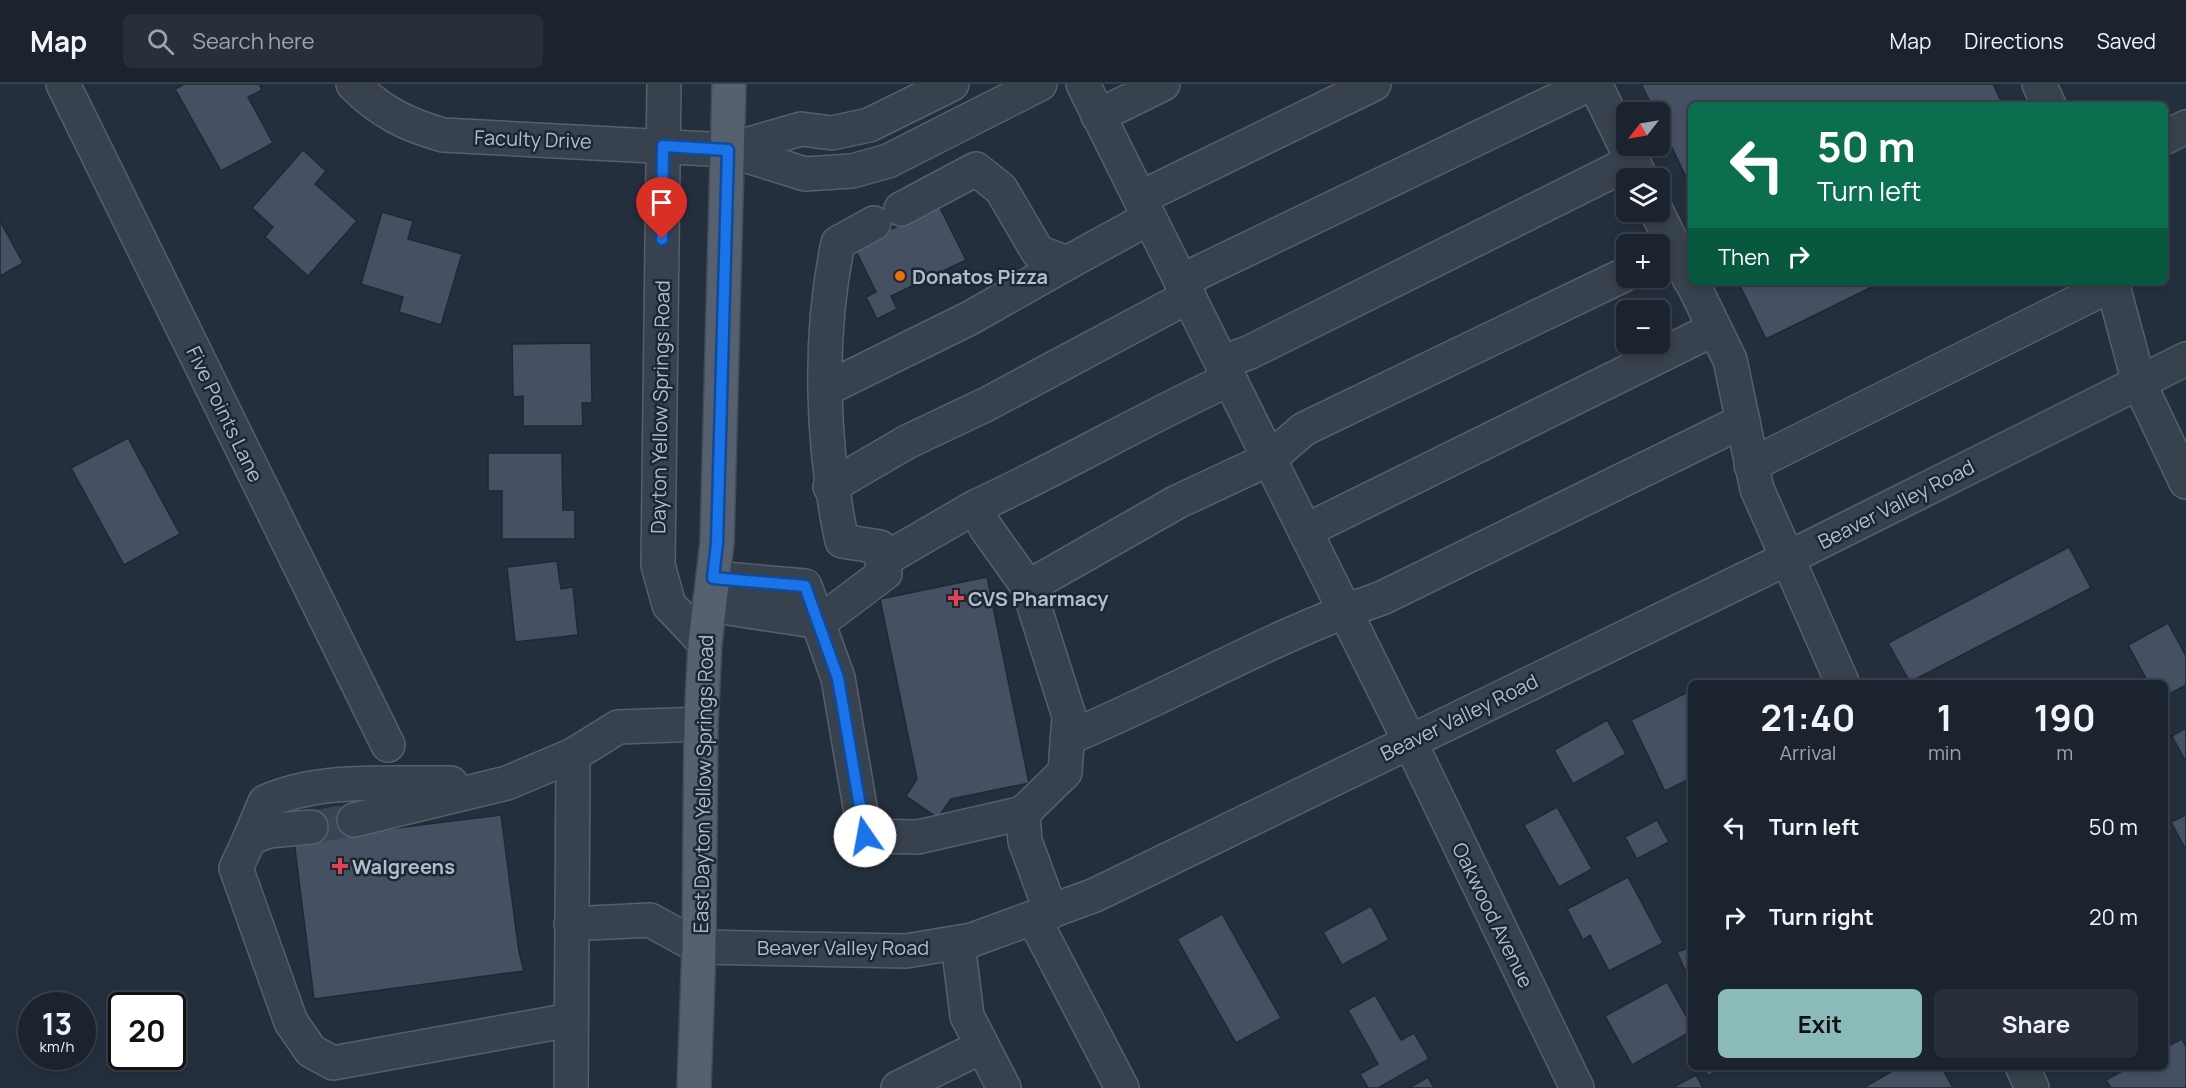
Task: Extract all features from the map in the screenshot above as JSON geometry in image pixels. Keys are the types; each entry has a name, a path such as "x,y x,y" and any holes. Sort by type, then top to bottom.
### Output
{"main road":[{"name":"East Dayton Yellow Springs Road","path":"694,1088 699,947 701,724 705,643 717,543 729,84"}],"street":[{"name":"Five Points Lane","path":"63,84 388,745"},
{"name":"Faculty Drive","path":"353,84 370,101 393,116 417,128 443,135 728,150"},
{"name":"Dayton Yellow Springs Road","path":"664,84 658,565 669,605 705,643"},
{"path":"728,150 801,129 832,133 869,124 952,84"},
{"path":"728,150 804,174 852,171 888,161 1040,84"},
{"name":"Oakwood Avenue","path":"1083,84 1410,742 1577,1088"},
{"path":"1098,116 1163,84"},
{"path":"826,389 970,318 1067,263 1144,208 1374,84"},
{"path":"830,487 907,442 987,404 1185,289 1590,84"},
{"path":"1595,84 1636,168"},
{"path":"2038,84 2047,102"},
{"path":"884,567 880,547 842,541 830,487 824,357 829,286 838,243 975,168 1001,189 1038,252 1067,263"},
{"path":"820,622 884,567 975,507 1086,453 1167,408 1226,371 1248,352 1616,180"},
{"path":"1670,256 1688,277"},
{"path":"1028,587 1177,502 1269,459 1304,429 1616,279"},
{"path":"1693,285 1730,360 1757,489 1841,680"},
{"path":"1751,465 2109,285"},
{"path":"2114,285 2139,382 2186,482"},
{"path":"1305,531 1714,329"},
{"name":"Beaver Valley Road","path":"699,947 906,951 958,943 1043,916 1095,896 1786,559 2186,359"},
{"path":"1068,738 1138,709 1240,656 1345,611 1382,598 1743,421"},
{"path":"711,592 805,586 820,622 838,678 865,836 918,837 1023,813 1065,772 1069,716 1028,587 986,528 975,507"},
{"path":"354,820 507,783 573,755 618,727 701,724"},
{"path":"571,1088 573,755"},
{"path":"507,783 360,784 290,791 265,802 236,868 291,1022 311,1051 333,1063 570,1020"},
{"path":"1023,813 1024,841 1043,916 1122,1088"},
{"path":"250,838 269,831 311,827"},
{"path":"571,924 650,920 699,947"},
{"path":"958,943 967,1016 1004,1088"},
{"path":"898,1088 981,1047"},
{"path":"2024,1070 2032,1088"}],"building":[{"path":"184,84 259,84 262,90 248,97 273,143 221,171 175,89"},
{"path":"1641,84 1993,84 2002,102 1688,102 1688,181 1670,144 1670,102 1650,102"},
{"path":"303,150 326,171 315,184 357,221 308,276 265,237 273,227 252,208"},
{"name":"Donatos Pizza","path":"939,206 966,260 891,296 897,309 877,319 866,297 876,292 854,247"},
{"path":"382,212 413,221 408,239 462,254 441,325 399,312 403,297 361,284"},
{"path":"0,221 23,263 0,276"},
{"path":"1739,285 1876,285 1766,339"},
{"path":"591,343 592,403 582,403 583,426 523,426 523,396 513,397 512,344"},
{"path":"128,438 180,534 124,565 71,468"},
{"path":"488,453 562,453 563,510 575,510 575,539 502,539 502,491 488,491"},
{"path":"2069,547 2091,588 1914,680 1909,680 1888,643"},
{"path":"557,561 561,589 573,587 578,635 515,642 507,567"},
{"name":"CVS Pharmacy","path":"987,577 1029,783 951,799 938,818 906,796 917,779 880,599"},
{"path":"2168,623 2186,656 2186,685 2168,695 2168,680 2147,680 2128,645"},
{"path":"1688,692 1688,780 1665,791 1631,720"},
{"path":"1607,720 1626,754 1573,784 1554,750"},
{"path":"2186,728 2186,762 2172,736"},
{"name":"Walgreens","path":"351,806 356,833 501,815 519,952 524,971 314,999 294,841 308,811"},
{"path":"1557,807 1592,869 1559,887 1524,825"},
{"path":"2186,815 2186,850 2171,822"},
{"path":"1657,820 1669,842 1637,859 1625,837"},
{"path":"1628,877 1663,943 1609,971 1590,935 1583,940 1567,909"},
{"path":"1371,906 1389,940 1342,965 1323,932"},
{"path":"1222,914 1281,1018 1236,1043 1177,939"},
{"path":"1688,948 1688,977 1677,952"},
{"path":"1667,982 1688,1019 1688,1033 1632,1065 1605,1016"},
{"path":"1375,995 1401,1040 1414,1033 1429,1059 1378,1088 1368,1088 1360,1074 1378,1064 1348,1010"},
{"path":"2182,1039 2186,1047 2186,1088 2111,1088 2106,1080 2124,1070 2168,1070 2168,1046"},
{"path":"1705,1070 1718,1070 1708,1076"},
{"path":"1894,1070 1943,1070 1953,1088 1863,1088"},
{"path":"1696,1075 1703,1088 1672,1088"},
{"path":"1428,1077 1434,1088 1409,1088"}],"tunnel":[{"path":"311,827 354,820"}],"place":[{"name":"Donatos Pizza","path":"900,276"},
{"name":"CVS Pharmacy","path":"956,598"},
{"name":"Walgreens","path":"340,866"}],"route":[{"path":"662,239 663,146 728,150 717,543 713,578 805,586 820,622 838,678 853,777 865,836"}]}
